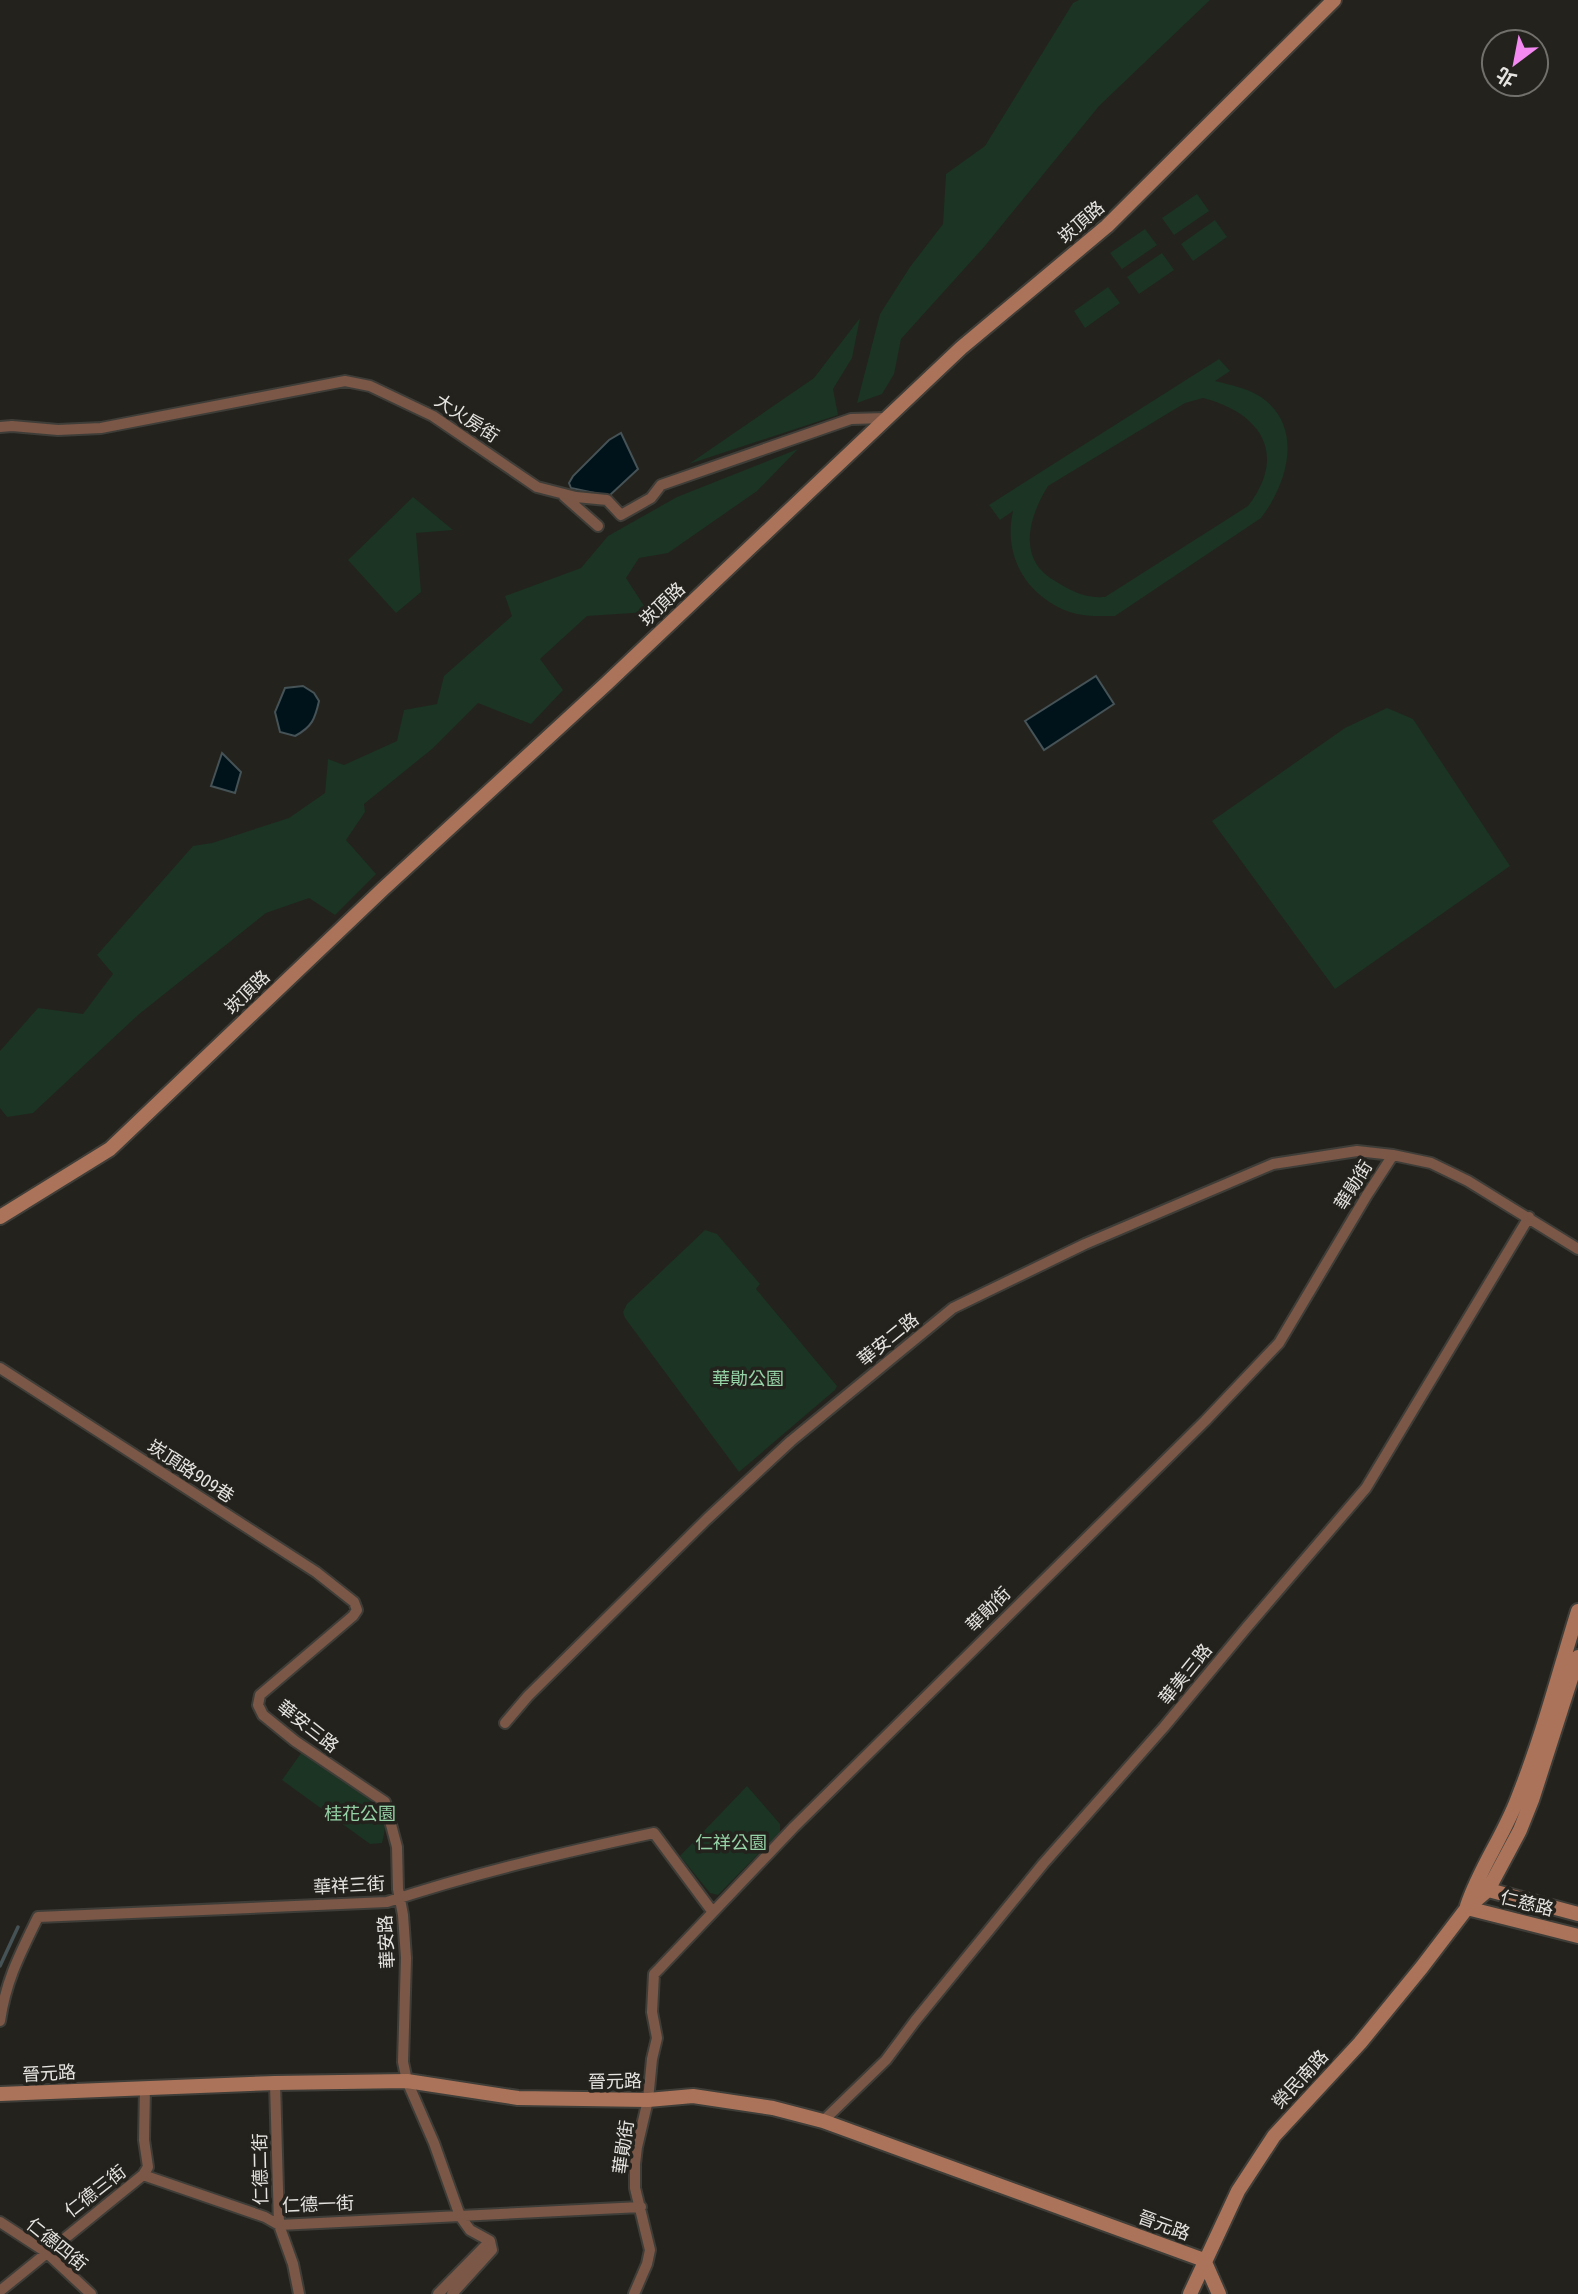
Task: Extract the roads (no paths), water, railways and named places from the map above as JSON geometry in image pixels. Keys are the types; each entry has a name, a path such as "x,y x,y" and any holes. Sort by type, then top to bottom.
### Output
{"street":[{"name":"崁頂路","path":"0,1217 110,1149 383,889 606,684 961,348 1107,226 1334,0"},
{"name":"大火房街","path":"0,427 58,430 101,428 345,381 370,386 433,415 537,487 607,500 621,515 651,498 661,485 851,419 886,418"},
{"path":"560,493 598,526"},
{"name":"華安二路","path":"505,1723 528,1696 790,1441 953,1308 1085,1244 1273,1164 1357,1151 1393,1155"},
{"name":"華勛街","path":"634,2294 650,2250 635,2188 635,2164 657,2038 652,2012 654,1974 712,1911 1279,1343 1393,1155 1431,1163 1468,1181 1578,1249"},
{"name":"華美三路","path":"824,2121 886,2060 1043,1864 1164,1727 1366,1488 1529,1217"},
{"name":"崁頂路909巷","path":"0,1368 316,1572 355,1602 357,1610"},
{"name":"華安三路","path":"357,1610 260,1695 258,1705 263,1715 295,1741 385,1802"},
{"name":"榮民南路","path":"1481,1888 1520,1794 1578,1611"},
{"name":"榮民南路","path":"1190,2294 1238,2191 1274,2136 1360,2043 1422,1967 1520,1830 1578,1657"},
{"name":"華安路","path":"385,1802 397,1847 406,1958 403,2062 407,2081"},
{"name":"華祥三街","path":"0,2021 4,1993 11,1972 37,1917 387,1902 545,1858 654,1833 712,1911"},
{"name":"仁慈路","path":"1481,1888 1578,1914"},
{"name":"仁慈路","path":"1466,1908 1578,1936"},
{"path":"407,2081 434,2143 460,2216 470,2230 489,2241 492,2250 452,2294"},
{"name":"晉元路","path":"0,2094 275,2083 407,2081 517,2098 648,2099 692,2096 773,2108 824,2121 1204,2260"},
{"name":"仁德二街","path":"275,2083 279,2225 293,2264 299,2294"},
{"name":"仁德三街","path":"0,2291 144,2175 148,2167 144,2140 145,2088"},
{"name":"仁德一街","path":"144,2175 265,2217 279,2225 641,2207"},
{"name":"仁德四街","path":"0,2222 46,2252 91,2294"},
{"path":"438,2294 489,2241"},
{"path":"1204,2260 1219,2294"}],"water":[{"path":"621,433 638,469 609,496 571,488 569,483 573,476 609,440"},
{"path":"1096,676 1114,704 1044,750 1025,721"},
{"path":"303,686 314,693 319,701 314,718 309,726 295,736 280,732 275,712 285,688"},
{"path":"222,753 241,772 235,793 211,786"}],"waterway":[{"path":"0,1966 18,1927"}],"park label":[{"name":"華勛公園","path":"748,1378"},
{"name":"桂花公園","path":"360,1813"},
{"name":"仁祥公園","path":"731,1842"}]}
